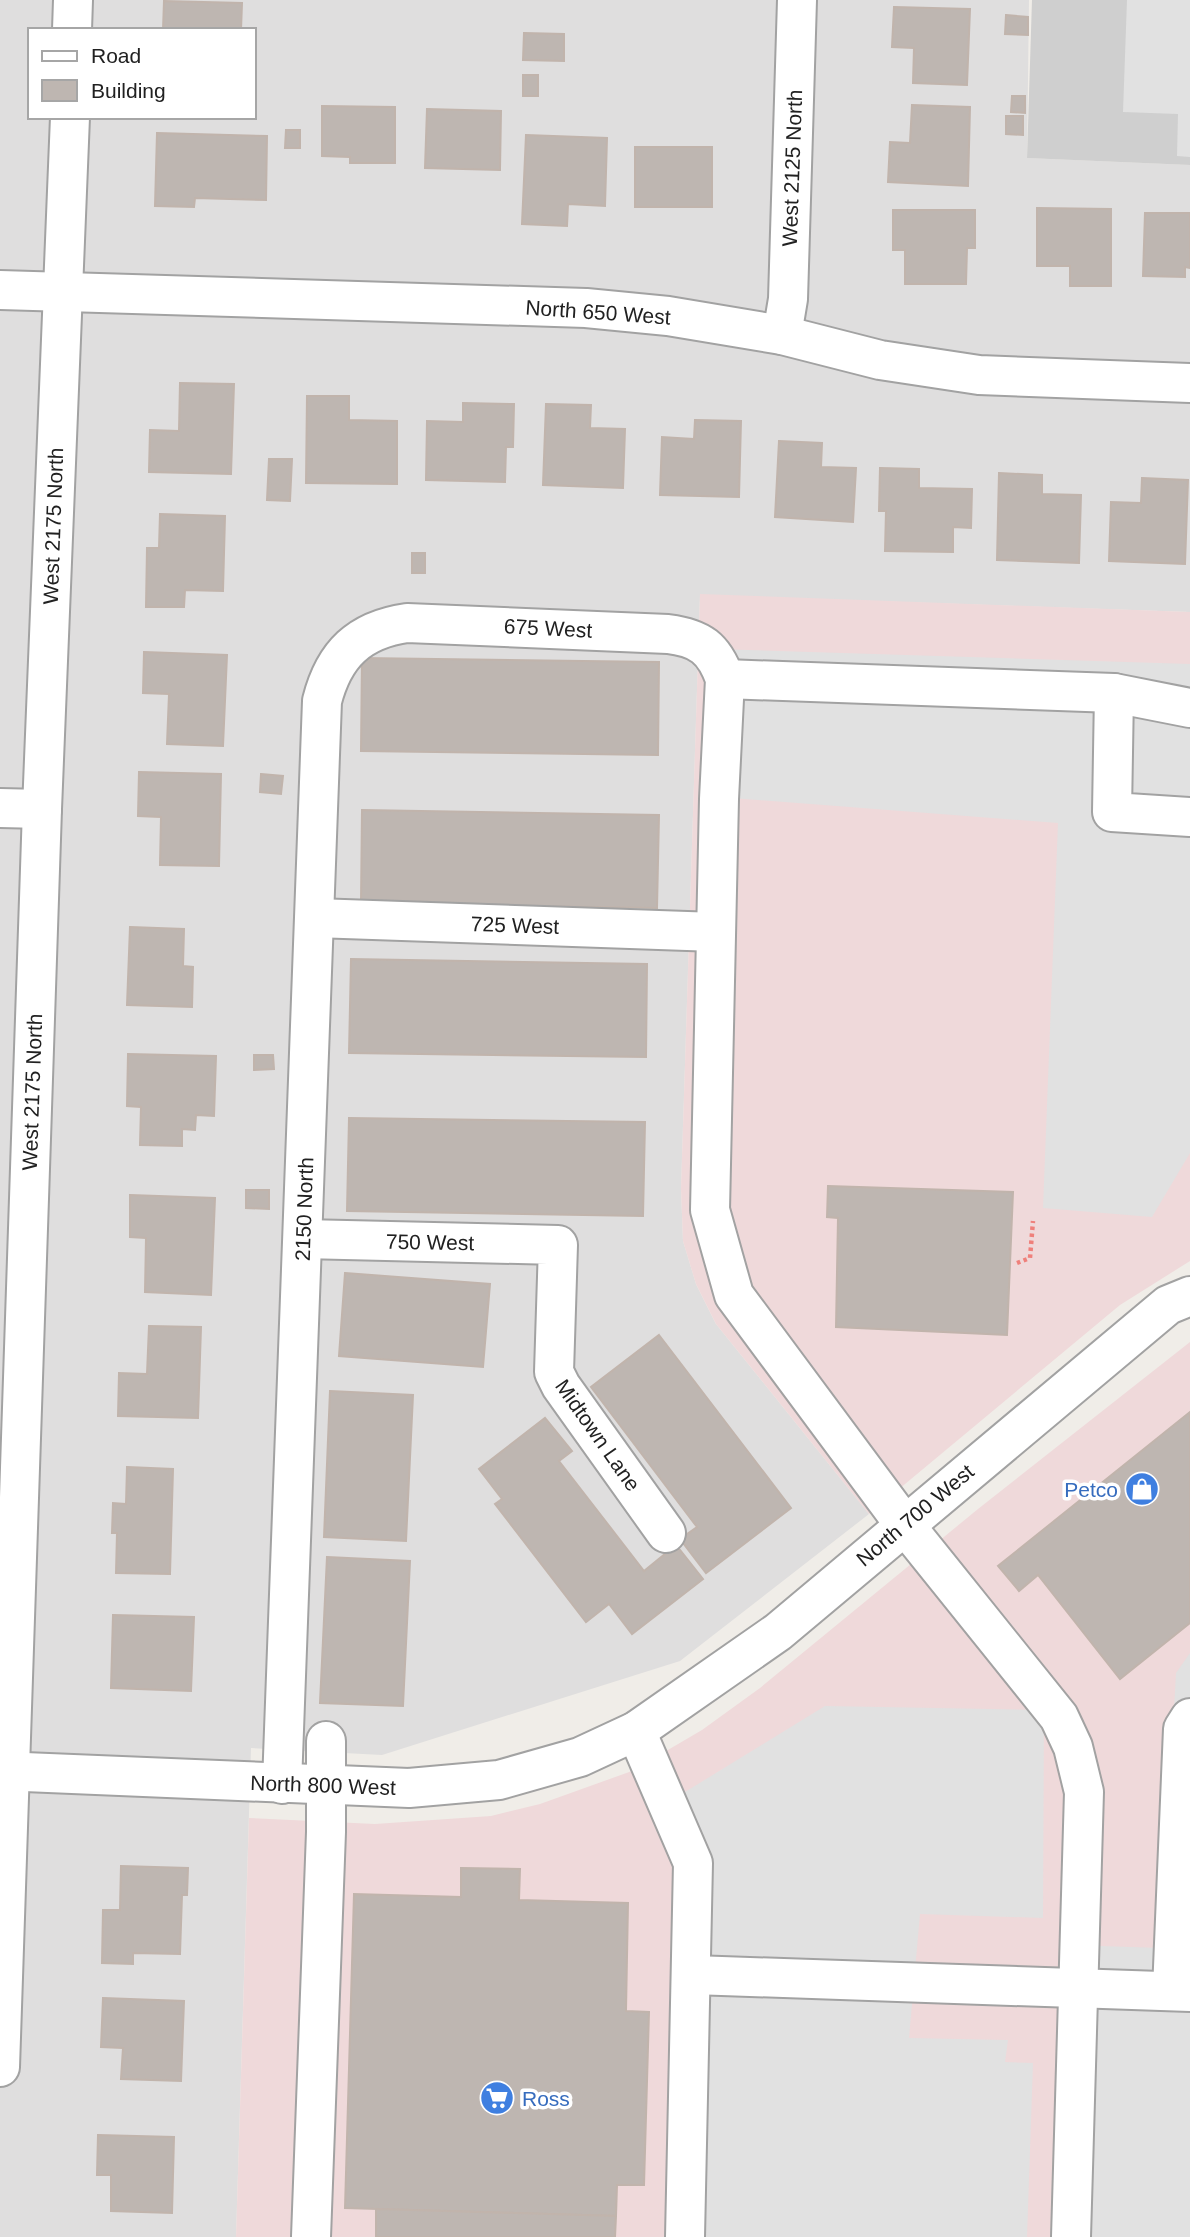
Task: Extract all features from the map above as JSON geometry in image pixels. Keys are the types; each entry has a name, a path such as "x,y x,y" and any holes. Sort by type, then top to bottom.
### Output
{"street":[{"path":"72,28 73,0"},
{"name":"West 2125 North","path":"782,335 788,299 797,0"},
{"name":"West 2175 North","path":"0,2067 13,1294 42,809 70,119"},
{"name":"North 650 West","path":"0,290 586,307 668,316 782,335 880,360 979,375 1190,383"},
{"name":"675 West","path":"352,643 387,626 407,623 668,634 684,636 709,647 725,679"},
{"name":"2150 North","path":"282,1784 322,701 327,681 340,656 352,643"},
{"path":"1071,2237 1084,1792 1073,1747 1059,1717 904,1524 734,1295 710,1210 725,679 1114,693 1190,708"},
{"path":"1114,693 1112,813 1190,817"},
{"path":"0,808 42,809"},
{"name":"725 West","path":"314,918 716,932"},
{"name":"750 West","path":"303,1239 558,1245"},
{"name":"Midtown Lane","path":"558,1245 554,1372 561,1386 666,1533"},
{"name":"North 700 West","path":"636,1731 778,1632 1168,1305 1190,1296"},
{"path":"693,1975 1181,1992 1183,1728 1190,1718"},
{"path":"636,1731 693,1863 693,1975 685,2237"},
{"name":"North 800 West","path":"4,1772 408,1788 499,1780 580,1757 636,1731"},
{"path":"311,2237 326,1741"}],"path":[{"path":"1017,1263 1030,1258 1033,1221"}],"shaded area":[{"path":"0,0 1029,0 1027,158 1190,165 1190,612 700,595 681,1189 683,1241 696,1284 716,1324 869,1514 680,1661 382,1755 251,1748 236,2237 0,2237"},
{"path":"1032,0 1190,0 1190,165 1027,158"},
{"path":"1127,0 1190,0 1190,157 1177,156 1178,114 1123,112"},
{"path":"700,594 1190,612 1190,1261 1120,1305 869,1514 716,1324 696,1284 683,1241 681,1189"},
{"path":"714,649 1190,664 1190,1153 1152,1217 1043,1208 1058,823 706,796"},
{"path":"1190,1342 1190,2237 236,2237 249,1818 375,1824 491,1816 540,1804 632,1771 702,1730 760,1688 978,1509"},
{"path":"1190,1653 1190,2237 1060,2237 1070,1945 1161,1948 1176,1673"},
{"path":"825,1706 1044,1710 1043,1918 920,1914 909,2038 1008,2040 1005,2062 1033,2063 1027,2237 668,2237 685,1792"}],"building":[{"path":"164,1 242,3 241,28 163,28"},
{"path":"894,7 970,9 967,85 913,83 914,48 892,47"},
{"path":"1006,15 1028,17 1028,35 1005,34"},
{"path":"524,33 564,34 564,61 523,60"},
{"path":"523,75 538,75 538,96 523,96"},
{"path":"1012,96 1025,96 1025,113 1011,112"},
{"path":"912,105 970,107 968,186 888,182 890,142 910,143"},
{"path":"322,106 395,107 395,163 350,163 350,157 322,156"},
{"path":"427,109 501,111 500,170 425,168"},
{"path":"1006,116 1023,116 1023,135 1006,134"},
{"path":"286,130 300,130 300,148 285,148"},
{"path":"157,133 267,136 266,200 195,198 194,207 155,206"},
{"path":"526,135 607,138 605,206 568,204 567,226 522,224"},
{"path":"635,147 712,147 712,207 635,207"},
{"path":"1037,208 1111,209 1111,286 1070,286 1070,266 1037,266"},
{"path":"893,210 975,210 975,248 967,248 966,284 905,284 905,250 893,250"},
{"path":"1145,213 1190,213 1190,268 1185,267 1185,277 1143,276"},
{"path":"180,383 234,384 231,474 149,472 150,430 179,431"},
{"path":"307,396 349,396 349,420 397,421 397,484 306,483"},
{"path":"463,403 514,404 513,447 506,447 505,482 426,480 427,421 463,422"},
{"path":"546,404 591,405 590,428 625,429 623,488 543,485"},
{"path":"695,420 741,421 739,497 660,495 662,437 694,439"},
{"path":"779,441 822,443 821,467 856,468 853,522 775,517"},
{"path":"269,459 292,459 290,501 267,500"},
{"path":"880,468 919,469 919,488 972,489 971,528 953,527 953,552 885,551 886,511 879,511"},
{"path":"999,473 1042,475 1042,494 1081,495 1079,563 997,560"},
{"path":"1142,478 1188,480 1185,564 1109,561 1111,502 1141,503"},
{"path":"160,514 225,516 223,591 185,590 184,607 146,607 147,548 159,548"},
{"path":"412,553 425,553 425,573 412,573"},
{"path":"144,652 227,655 223,746 167,744 169,694 143,693"},
{"path":"362,658 659,662 658,755 361,751"},
{"path":"139,772 221,774 219,866 160,865 161,817 138,816"},
{"path":"261,774 283,776 281,794 260,792"},
{"path":"362,810 659,815 657,908 361,903"},
{"path":"130,927 184,929 183,966 193,967 192,1007 127,1005"},
{"path":"351,959 647,964 646,1057 349,1053"},
{"path":"128,1054 216,1056 214,1116 196,1115 195,1130 182,1129 182,1146 140,1145 141,1107 127,1106"},
{"path":"254,1055 273,1055 274,1069 254,1070"},
{"path":"349,1118 645,1122 643,1216 347,1211"},
{"path":"828,1186 1013,1192 1007,1335 836,1327 838,1218 827,1217"},
{"path":"246,1190 269,1190 269,1209 246,1208"},
{"path":"130,1195 215,1198 211,1295 145,1292 146,1238 130,1237"},
{"path":"345,1273 490,1284 483,1367 339,1356"},
{"path":"149,1326 201,1327 198,1418 118,1416 119,1373 147,1374"},
{"path":"659,1335 791,1508 706,1573 680,1539 697,1527 591,1387"},
{"path":"330,1391 413,1395 406,1541 324,1537"},
{"name":"Petco","path":"1190,1412 1190,1623 1120,1679 1038,1575 1019,1591 998,1566"},
{"path":"545,1418 572,1451 559,1461 644,1571 676,1545 703,1579 632,1634 609,1604 586,1622 495,1504 502,1499 479,1469"},
{"path":"127,1467 173,1469 170,1574 116,1573 117,1533 112,1533 113,1503 126,1504"},
{"path":"327,1557 410,1561 403,1706 320,1703"},
{"path":"113,1615 194,1617 191,1691 111,1688"},
{"path":"121,1866 188,1868 187,1895 182,1895 180,1954 133,1953 133,1964 102,1963 103,1910 120,1910"},
{"name":"Ross","path":"461,1868 520,1869 519,1900 628,1903 626,2011 649,2012 644,2185 617,2185 616,2216 345,2208 354,1894 461,1897"},
{"path":"103,1998 184,2001 181,2081 121,2079 123,2048 101,2047"},
{"path":"98,2135 174,2137 172,2213 111,2211 111,2175 97,2175"},
{"path":"376,2209 616,2216 615,2237 376,2237"}],"place":[{"name":"Petco","path":"1142,1489"},
{"name":"Ross","path":"497,2098"}]}
